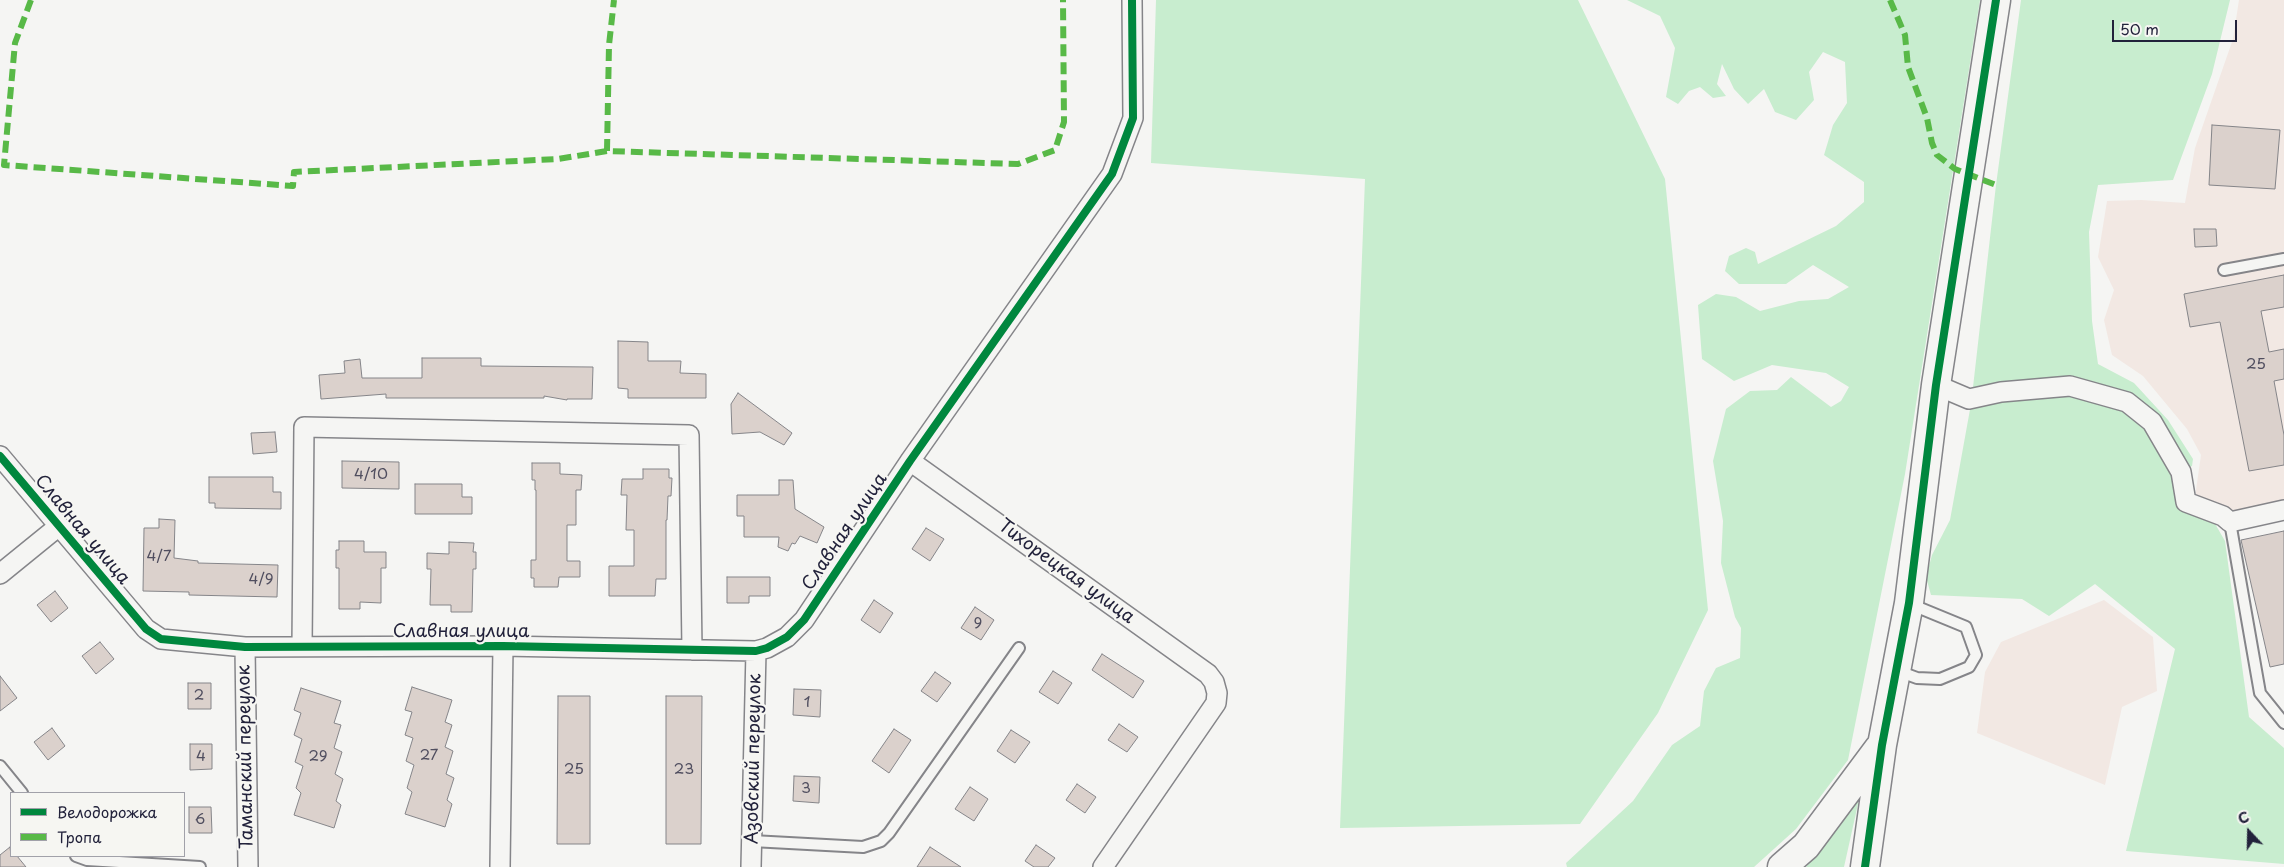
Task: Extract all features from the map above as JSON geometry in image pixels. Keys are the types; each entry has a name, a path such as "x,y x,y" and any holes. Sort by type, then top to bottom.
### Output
{"street":[{"name":"Славная улица","path":"0,456 146,629 153,635 175,641 245,647 504,646 756,651 777,643 787,637 804,620 910,461 1112,174 1134,118 1132,0"},
{"path":"1863,863 1882,744 1909,603 1936,385 1996,0"},
{"path":"1936,385 1969,399 2001,392 2070,386 2127,402 2152,422 2181,472 2186,502 2222,516 2230,522 2284,510"},
{"path":"302,646 304,428 689,435 692,650"},
{"name":"Тихорецкая улица","path":"910,461 1208,674 1216,687 1216,703 1103,867"},
{"path":"0,574 59,526"},
{"path":"500,867 504,646"},
{"name":"Таманский переулок","path":"245,647 248,867"},
{"name":"Азовский переулок","path":"752,867 756,651"},
{"path":"1782,867 1806,846 1882,744"}],"lane":[{"path":"2224,270 2284,259"},
{"path":"2230,522 2260,692 2284,724"},
{"path":"1897,670 1918,678 1940,679 1969,667 1976,655 1966,628 1909,603"},
{"path":"752,841 863,847 881,841 889,833 1019,648"},
{"path":"0,766 21,792"},
{"path":"79,857 87,860 200,867"}],"shaded area":[{"path":"2239,0 2284,0 2284,517 2237,527 2216,502 2195,497 2201,455 2187,429 2143,376 2112,355 2104,320 2114,290 2098,257 2107,201 2141,200 2185,203 2195,148 2233,39"},
{"path":"2104,600 2153,637 2157,691 2122,707 2105,785 1977,733 1985,672 2001,642"}],"green space":[{"path":"1156,0 1578,0 1665,179 1708,610 1658,713 1580,824 1340,828 1365,179 1151,163"},
{"path":"1627,0 1980,0 1905,474 1848,760 1796,829 1754,867 1567,867 1566,863 1633,801 1672,745 1700,726 1704,691 1716,668 1740,658 1741,628 1735,617 1721,563 1723,521 1713,461 1726,409 1750,391 1777,390 1791,377 1831,407 1841,401 1849,387 1826,373 1772,365 1734,381 1702,359 1698,305 1716,294 1736,297 1760,311 1799,301 1828,299 1849,287 1813,265 1786,284 1739,284 1725,271 1729,256 1746,248 1755,252 1758,264 1836,226 1864,202 1864,182 1824,155 1833,125 1847,103 1845,62 1823,52 1809,72 1814,100 1796,120 1775,112 1764,89 1748,104 1734,89 1722,64 1717,84 1726,96 1713,98 1700,87 1689,91 1678,104 1666,97 1675,48 1660,16"},
{"path":"2021,0 2230,0 2212,74 2173,180 2098,185 2089,232 2092,321 2098,364 2134,383 2168,420 2193,459 2192,466 2184,469 2154,418 2073,383 1972,396 1996,185"},
{"path":"2072,391 2129,407 2149,433 2177,479 2210,515 2225,541 2249,717 2284,748 2284,864 2126,851 2175,649 2095,584 2049,616 2022,599 1931,595 1926,577 1932,555 1950,520 1971,404"},
{"path":"1860,795 1844,867 1806,867"}],"building":[{"path":"2212,125 2280,130 2275,189 2209,185"},
{"path":"2194,229 2216,229 2217,246 2195,247"},
{"path":"2284,275 2284,307 2261,311 2269,352 2284,349 2284,379 2274,381 2284,435 2284,465 2249,471 2220,322 2190,327 2184,294"},
{"path":"618,341 648,342 648,361 681,361 680,373 706,374 706,398 628,398 628,389 618,388"},
{"path":"422,358 481,358 481,366 593,367 592,399 567,400 544,396 544,398 386,398 386,394 321,399 319,375 345,373 344,361 360,359 362,378 422,378"},
{"path":"738,393 792,433 784,445 760,432 732,434 731,404"},
{"path":"275,432 277,452 253,454 251,433"},
{"path":"342,461 399,462 399,489 342,488"},
{"path":"532,463 560,463 560,474 582,475 581,490 576,490 576,525 567,525 567,561 580,561 580,577 559,577 558,587 534,587 534,578 531,578 531,560 536,560 536,490 535,480 532,480"},
{"path":"643,469 669,469 669,478 672,478 671,496 668,496 666,520 666,579 656,579 655,596 609,596 609,566 634,566 634,530 626,530 627,495 621,495 622,479 643,479"},
{"path":"209,477 273,477 273,492 281,492 281,509 215,508 215,503 209,503"},
{"path":"779,480 793,480 795,509 824,527 817,543 800,536 795,544 792,543 788,551 778,547 779,537 744,537 744,516 737,516 737,495 779,495"},
{"path":"415,484 462,484 462,497 472,497 472,514 415,514"},
{"path":"159,519 175,520 174,558 198,561 198,563 278,565 277,597 189,595 189,592 143,591 144,528 159,528"},
{"path":"926,528 944,539 930,561 912,549"},
{"path":"2284,531 2284,664 2270,667 2241,540"},
{"path":"339,541 364,541 364,552 386,552 386,568 381,568 381,603 360,602 360,609 339,609 339,568 336,568 336,550 339,550"},
{"path":"449,542 474,543 473,552 476,552 476,569 473,569 472,612 451,612 451,605 430,605 431,569 427,569 427,553 449,554"},
{"path":"727,577 770,577 770,596 749,596 749,603 727,603"},
{"path":"55,591 68,608 51,622 37,605"},
{"path":"874,600 893,613 880,633 861,620"},
{"path":"975,607 994,620 981,640 961,628"},
{"path":"100,642 114,659 96,674 82,656"},
{"path":"1102,654 1144,681 1133,698 1092,670"},
{"path":"1053,671 1072,683 1058,704 1039,692"},
{"path":"935,672 951,683 937,702 921,691"},
{"path":"0,676 17,698 0,711"},
{"path":"188,683 211,683 211,709 188,709"},
{"path":"412,687 452,700 445,722 452,725 445,747 453,751 446,774 454,778 447,800 452,804 445,827 405,814 412,792 407,788 414,765 406,761 413,738 405,735 412,712 405,710"},
{"path":"301,688 341,701 334,723 341,725 334,748 342,752 335,774 343,779 336,801 341,805 334,828 294,815 301,793 296,788 303,766 295,762 302,739 294,735 301,713 294,710"},
{"path":"794,689 821,690 820,717 793,715"},
{"path":"558,696 590,696 590,844 557,844"},
{"path":"666,696 702,696 701,844 666,844"},
{"path":"1119,724 1138,737 1127,752 1108,740"},
{"path":"52,728 65,746 48,760 34,742"},
{"path":"894,729 911,740 889,773 872,761"},
{"path":"1011,730 1030,742 1015,763 997,751"},
{"path":"190,744 212,744 212,769 190,770"},
{"path":"794,776 820,777 819,803 793,801"},
{"path":"1077,784 1096,797 1085,813 1066,800"},
{"path":"970,787 988,799 974,821 955,809"},
{"path":"189,807 211,807 212,833 189,833"},
{"path":"1036,845 1055,858 1048,867 1034,867 1025,861"},
{"path":"10,847 10,857 18,857 26,867 0,867 0,855"},
{"path":"930,847 961,867 917,867"}],"marked path":[{"path":"31,0 15,43 4,165 293,186 294,172 558,159 607,151 1018,164 1055,150 1064,122 1063,0"},
{"path":"607,151 609,45 614,0"},
{"path":"1890,0 1905,35 1908,67 1927,118 1932,143 1937,155 1955,169 1996,185"}],"cycle path":[{"path":"0,456 146,629 161,639 245,647 503,646 756,651 767,648 787,637 804,620 910,461 1112,174 1133,118 1132,0"},
{"path":"1865,867 1882,745 1909,603 1936,385 1996,0"}]}
